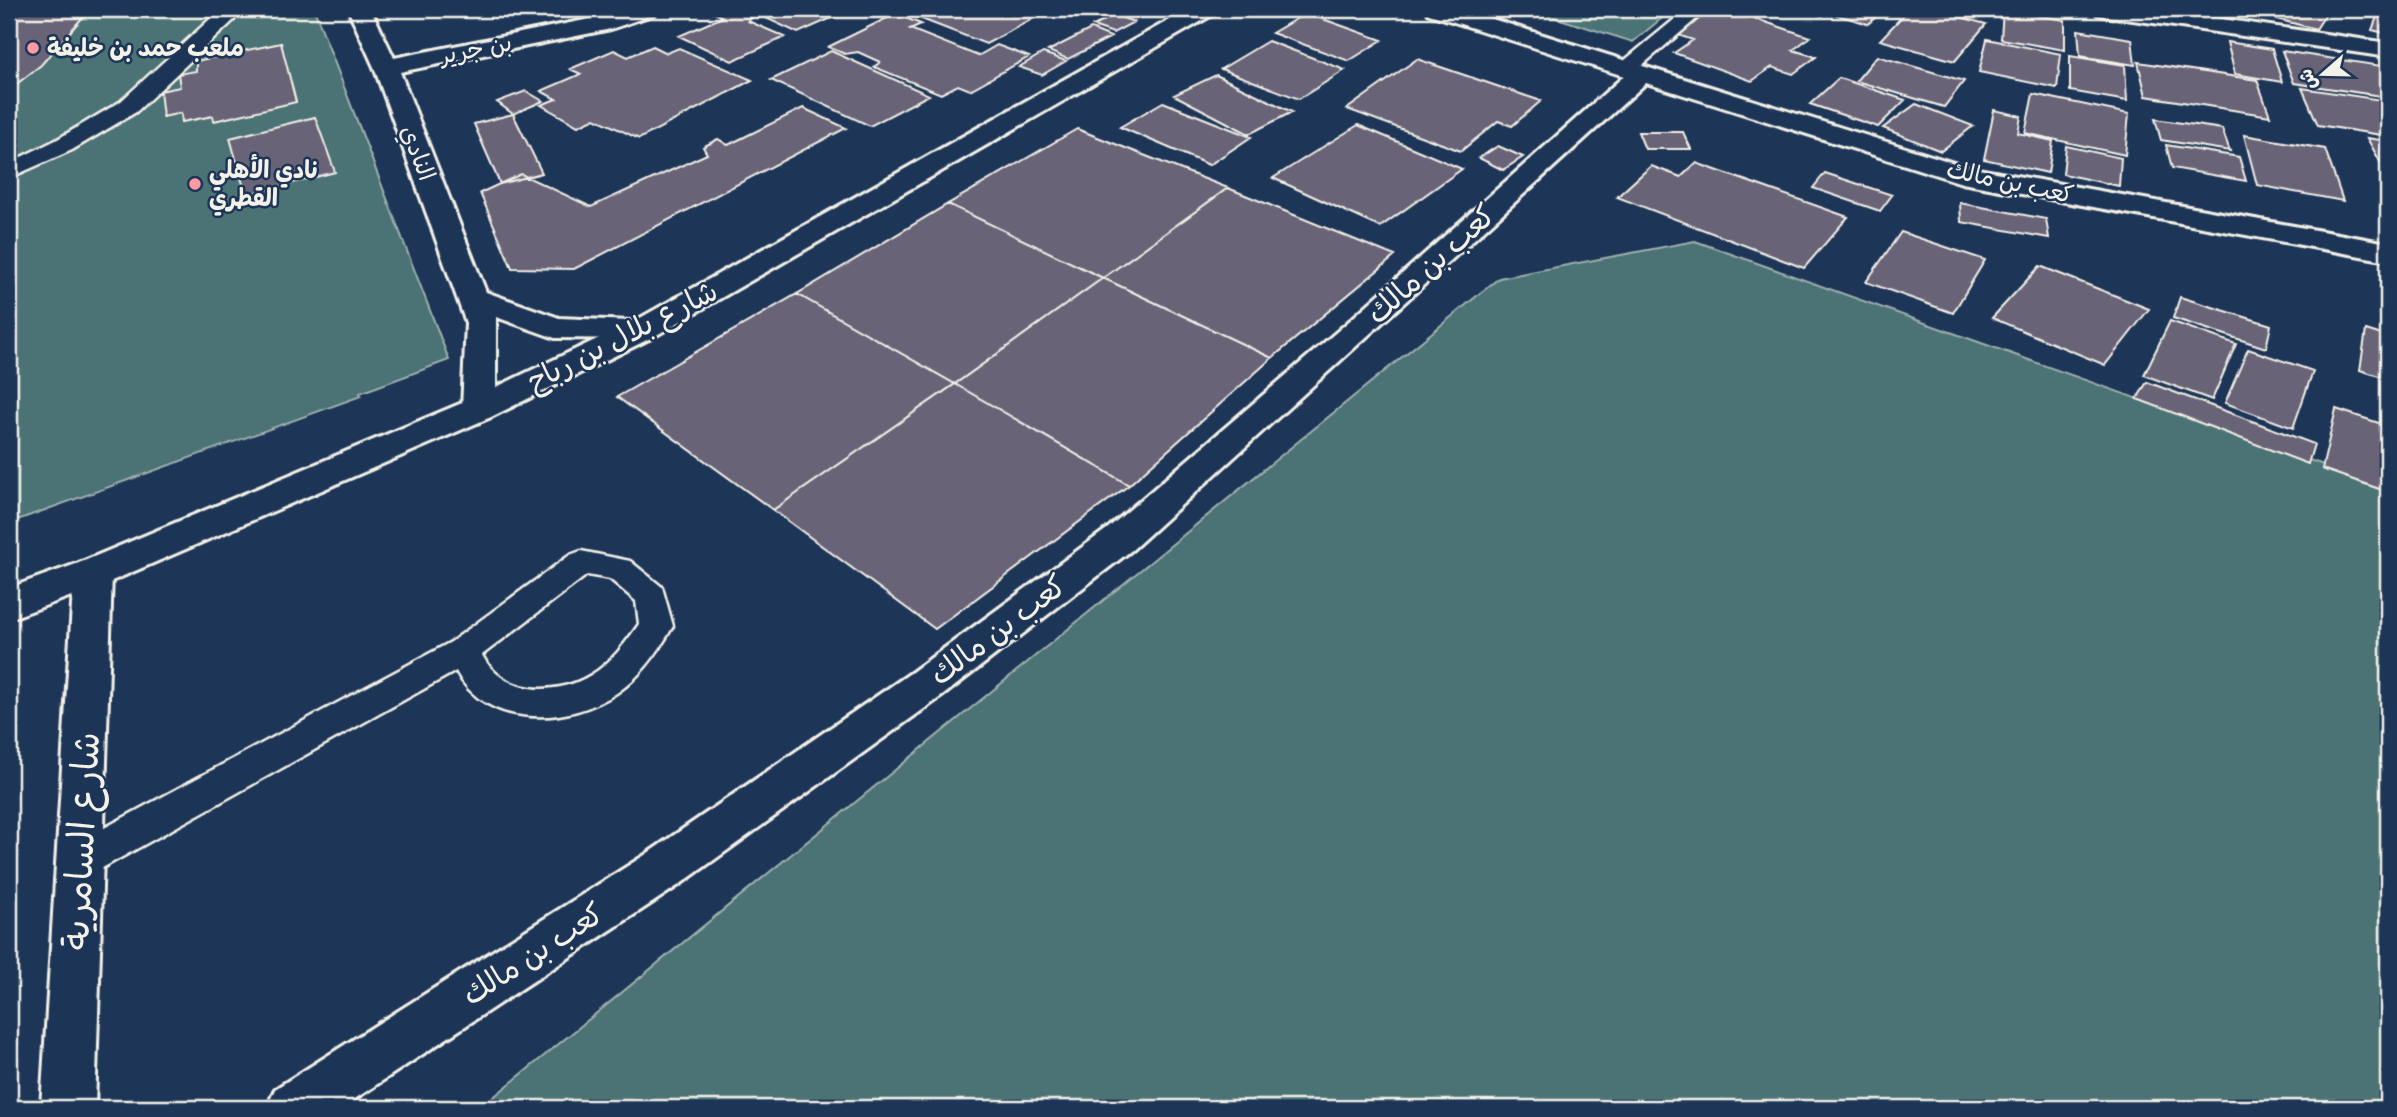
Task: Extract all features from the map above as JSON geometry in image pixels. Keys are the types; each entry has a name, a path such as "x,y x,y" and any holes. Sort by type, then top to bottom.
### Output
{"street":[{"name":"النادي","path":"360,9 386,67 482,323 479,409"},
{"name":"بن جرير","path":"386,67 611,22 647,9"},
{"name":"شارع بلال بن رباح","path":"9,604 93,573 479,409 644,329 1206,9"},
{"name":"كعب بن مالك","path":"1437,9 1962,175 2388,252"},
{"path":"2105,9 2388,50"},
{"name":"كعب بن مالك","path":"294,1108 662,870 927,684 1119,539 1358,330 1633,71"},
{"path":"472,298 555,328 644,329"},
{"name":"شارع السامرية","path":"68,1108 93,573"}],"lane":[{"path":"9,171 64,145 128,107 202,41 227,16 230,9"},
{"path":"1633,71 1698,9"},
{"path":"81,860 463,650 581,564 619,569 651,596 656,626 633,659 601,685 552,703 505,699 480,681 463,650"}],"green space":[{"name":"نادي الأهلي القطري","path":"9,9 314,9 449,360 360,393 361,396 9,523"},
{"path":"1528,9 1673,9 1633,42"},
{"path":"1695,241 2388,488 2388,1108 480,1108 1499,278"}],"building":[{"name":"ملعب حمد بن خليفة","path":"9,9 90,9 41,65 9,90"},
{"path":"444,9 481,9 463,17"},
{"path":"718,9 741,9 755,15 748,21 785,37 732,61 679,36 723,17 712,12"},
{"path":"747,9 852,9 798,33"},
{"path":"1022,9 1040,15 986,44 901,11"},
{"path":"1712,9 1726,9 1810,37 1793,50 1816,57 1793,74 1772,67 1752,81 1674,53 1693,40 1675,34"},
{"path":"1798,9 1885,9 1868,24 1827,12 1822,16"},
{"path":"1909,9 1931,9 1986,24 1955,61 1880,40"},
{"path":"2182,9 2221,9 2214,17"},
{"path":"2237,9 2329,9 2316,29"},
{"path":"2380,9 2388,9 2388,34 2372,30"},
{"path":"2003,10 2065,20 2065,50 2001,39"},
{"path":"1306,13 1382,40 1349,61 1272,33"},
{"path":"895,14 921,24 910,29 978,56 997,45 1029,57 970,90 958,85 941,94 874,67 880,62 858,52 845,54 828,47"},
{"path":"1115,15 1134,22 1113,33 1093,26"},
{"path":"1091,29 1111,37 1068,59 1048,51"},
{"path":"2078,30 2132,39 2135,65 2080,56"},
{"path":"1987,39 2061,54 2057,88 1979,72"},
{"path":"1268,41 1345,70 1299,99 1221,69"},
{"path":"2227,42 2272,49 2282,82 2235,74"},
{"path":"281,43 296,102 214,121 213,116 182,122 181,113 163,117 160,91 180,87 178,74 196,71 196,61"},
{"path":"653,46 667,53 679,48 752,80 639,139 595,118 578,126 541,105 556,99 541,91 581,74 570,69 614,50 628,57"},
{"path":"831,51 929,95 870,126 771,80"},
{"path":"2282,51 2388,67 2388,97 2294,83"},
{"path":"1043,53 1066,61 1042,75 1019,67"},
{"path":"1877,56 1964,81 1944,107 1856,81"},
{"path":"2070,56 2125,65 2127,101 2070,91"},
{"path":"1417,59 1541,101 1512,126 1498,121 1461,151 1347,109"},
{"path":"2138,62 2257,80 2270,116 2146,96"},
{"path":"1216,75 1292,112 1249,134 1174,95"},
{"path":"1839,78 1905,100 1878,127 1810,104"},
{"path":"2302,88 2388,101 2388,136 2318,125"},
{"path":"526,91 543,101 513,114 497,102"},
{"path":"2033,94 2129,114 2125,155 2025,133"},
{"path":"1163,102 1251,137 1209,165 1120,127"},
{"path":"1916,104 1973,126 1941,151 1883,128"},
{"path":"803,108 846,128 574,269 512,268 480,193 521,174 591,207 707,154 703,147 718,139 728,145"},
{"path":"1994,110 2021,116 2018,133 2053,141 2048,173 1984,159"},
{"path":"513,114 542,173 500,184 474,124"},
{"path":"315,117 335,172 246,195 230,138"},
{"path":"2155,119 2222,129 2230,151 2161,140"},
{"path":"1358,125 1462,169 1380,227 1273,178"},
{"path":"1077,129 1228,188 1103,278 948,204"},
{"path":"1638,132 1683,132 1691,149 1645,149"},
{"path":"2244,135 2325,149 2343,201 2257,185"},
{"path":"2367,138 2388,141 2388,176"},
{"path":"2166,145 2239,157 2246,181 2172,168"},
{"path":"1498,146 1523,157 1503,170 1479,158"},
{"path":"2066,146 2121,158 2119,186 2063,174"},
{"path":"1696,163 1848,217 1804,268 1617,197 1651,166 1681,177"},
{"path":"1825,173 1892,195 1880,211 1813,188"},
{"path":"1228,188 1395,256 1272,358 1103,278"},
{"path":"1960,203 2046,219 2049,238 1961,222"},
{"path":"948,204 1103,278 955,384 797,294"},
{"path":"1901,232 1985,260 1953,313 1866,282"},
{"path":"2040,266 2149,309 2105,365 1992,318"},
{"path":"1103,278 1272,358 1129,485 955,384"},
{"path":"797,294 955,384 773,510 617,397"},
{"path":"2180,297 2271,325 2266,348 2173,318"},
{"path":"2170,321 2236,344 2212,400 2144,375"},
{"path":"2366,330 2388,337 2388,379 2360,370"},
{"path":"2248,349 2313,371 2293,428 2225,403"},
{"path":"2147,382 2314,444 2308,464 2137,399"},
{"path":"955,384 1129,485 935,629 773,510"},
{"path":"2336,409 2388,426 2388,492 2322,469"}],"place":[{"name":"ملعب حمد بن خليفة","path":"33,48"},
{"name":"نادي الأهلي القطري","path":"195,184"}]}
